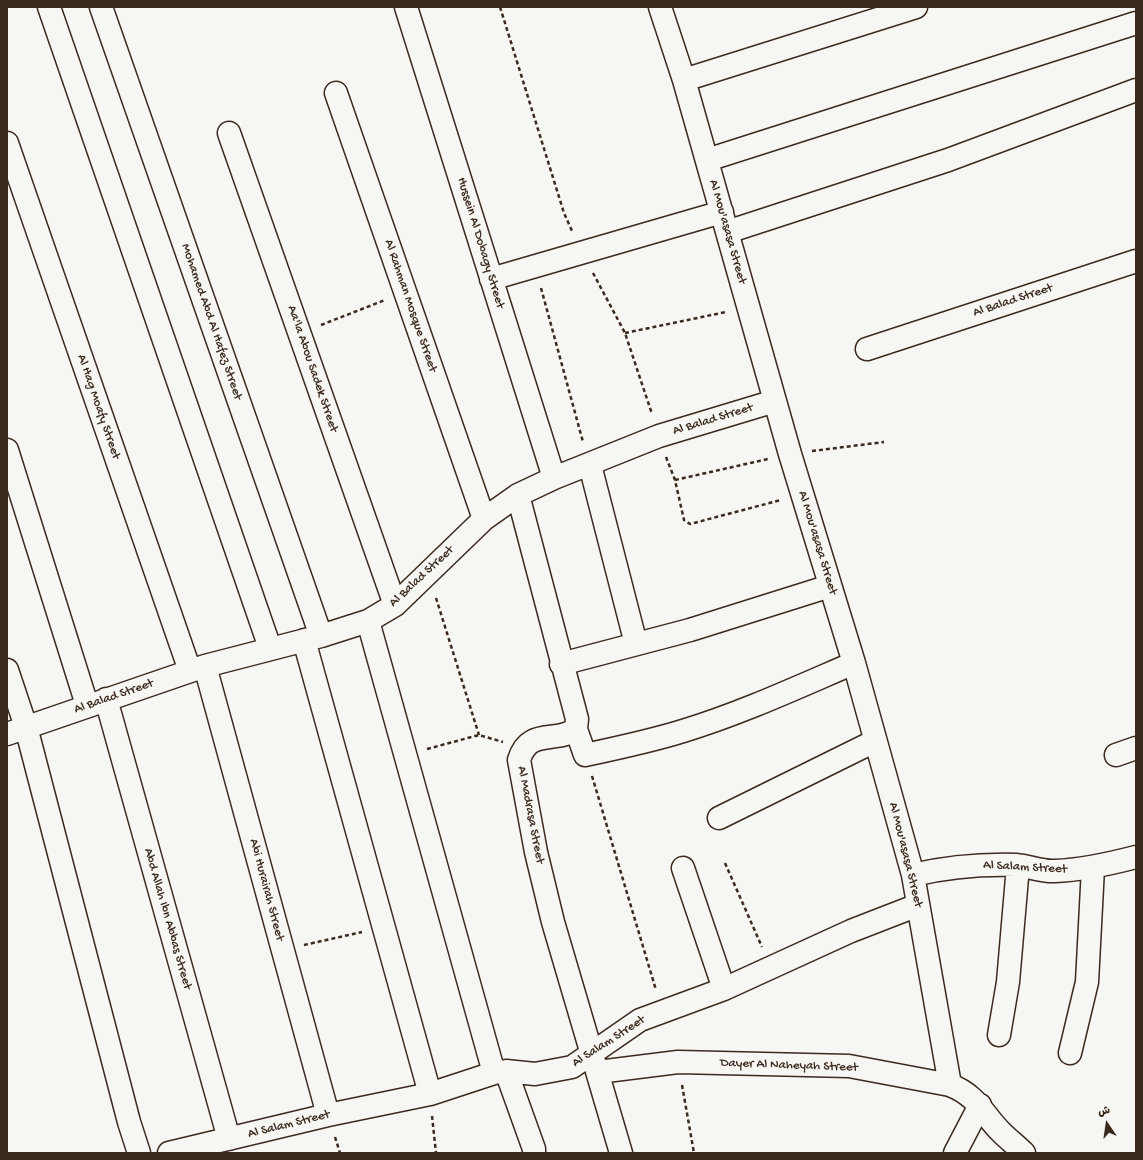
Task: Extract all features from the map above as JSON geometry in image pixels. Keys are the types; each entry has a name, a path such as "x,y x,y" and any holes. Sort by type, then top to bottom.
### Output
{"street":[{"path":"49,7 270,648"},
{"name":"Mohamed Abd Al Hafez Street","path":"101,7 313,638 384,927 430,1094"},
{"name":"Hussein Al Dobagy Street","path":"406,7 554,478"},
{"name":"Al Mou'asasa Street","path":"660,7 684,80 790,454 854,663 912,874 950,1085"},
{"path":"684,80 916,7"},
{"path":"707,160 1136,23"},
{"path":"491,279 581,252 724,222 948,160 1136,90"},
{"name":"Al Rahman Mosque Street","path":"336,93 484,519"},
{"name":"Aa'la Abou Sadek Street","path":"229,133 395,605"},
{"name":"Al Hag Moafy Street","path":"7,143 197,668"},
{"name":"Al Balad Street","path":"867,349 1136,261"},
{"name":"Al Balad Street","path":"17,731 96,702 197,668 313,638 368,621 395,605 484,519 518,495 554,478 590,465 659,436 775,401"},
{"name":"Abd Allah Ibn Abbas Street","path":"7,450 96,702 229,1139"},
{"path":"590,465 636,644"},
{"path":"518,495 561,664 577,719 576,729 585,755 635,745 684,731 732,714 854,663"},
{"path":"561,664 690,630 830,586"},
{"path":"368,621 500,1072 534,1149 534,1153"},
{"name":"Abi Hurairah Street","path":"197,668 283,950 328,1115"},
{"path":"7,670 17,731 139,1153"},
{"name":"Al Madrasa Street","path":"576,729 570,733 536,739 522,748 519,760 536,852 553,922 621,1153"},
{"path":"719,818 875,741"},
{"name":"Al Salam Street","path":"912,874 943,868 982,865 1018,866 1053,872 1093,868 1136,857"},
{"path":"999,1035 1008,982 1018,866"},
{"path":"683,868 724,989"},
{"path":"1070,1054 1088,982 1093,868"},
{"name":"Al Salam Street","path":"169,1153 328,1115 430,1094 500,1072 535,1074 595,1063 618,1034 640,1020 662,1010 724,989 851,931 918,905"},
{"name":"Dayer Al Naheyah Street","path":"595,1063 678,1062 849,1066 950,1085 964,1090 980,1105 1001,1132 1024,1153"},
{"path":"955,1153 980,1105"}],"path":[{"path":"500,7 564,213 581,252 625,333 659,436"},
{"path":"535,266 590,465"},
{"path":"300,333 405,292"},
{"path":"625,333 748,307"},
{"path":"802,494 690,524 684,520 675,480 790,454 884,442"},
{"path":"428,573 479,735"},
{"path":"406,755 479,735 522,748"},
{"path":"585,755 662,1010"},
{"path":"725,863 759,942 775,966"},
{"path":"283,950 384,927"},
{"path":"430,1094 436,1153"}]}
